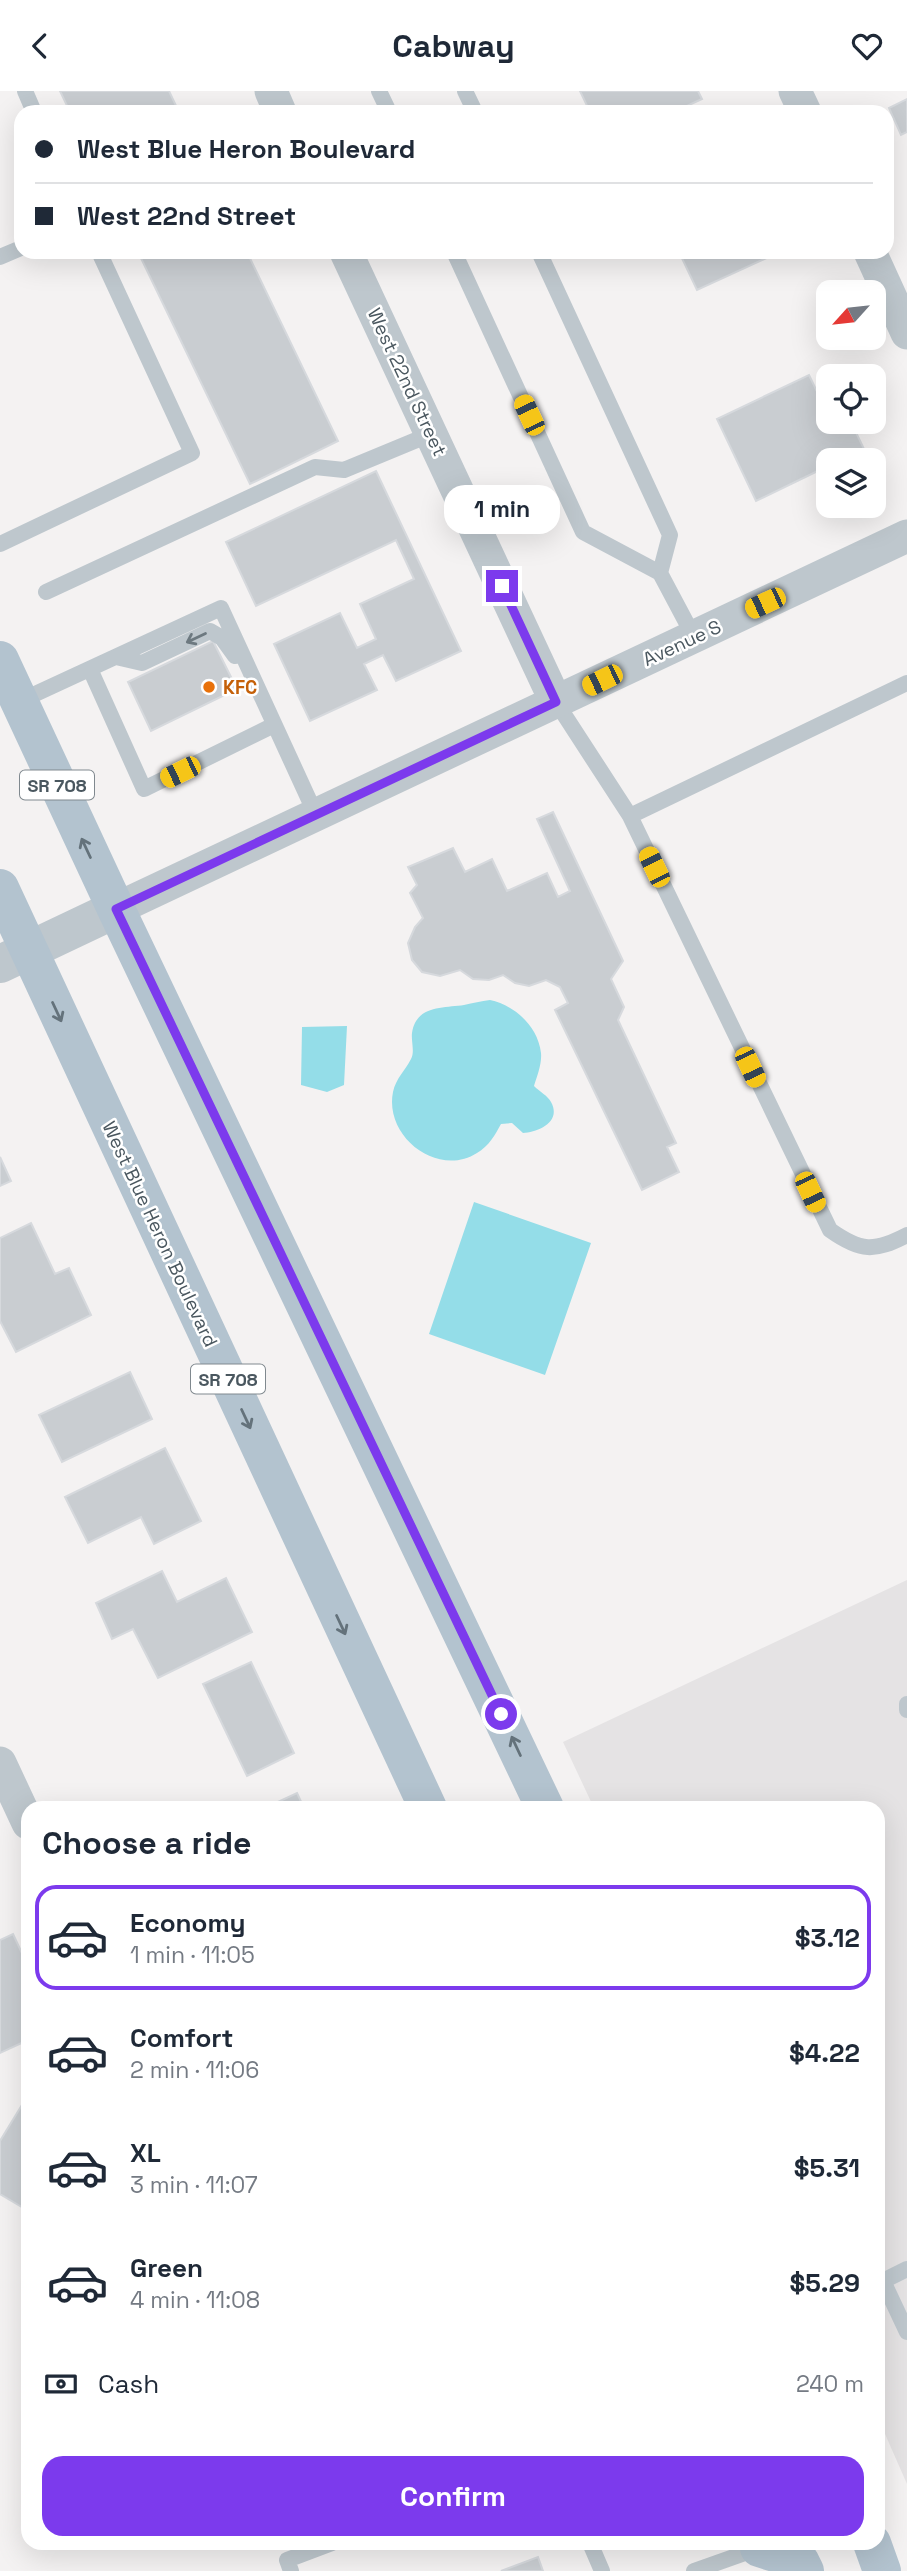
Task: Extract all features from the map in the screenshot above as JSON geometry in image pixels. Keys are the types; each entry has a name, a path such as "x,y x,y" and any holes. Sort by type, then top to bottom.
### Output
{"main road":[{"name":"SR 708","path":"0,660 542,1801"},
{"name":"West Blue Heron Boulevard","path":"0,888 14,957 425,1801"},
{"path":"874,2550 882,2571"},
{"path":"762,2554 800,2561 805,2571"}],"street":[{"name":"West 22nd Street","path":"349,259 556,702"},
{"path":"873,259 907,333"},
{"name":"Avenue S","path":"14,957 907,535"},
{"path":"0,1763 21,1808"}],"lane":[{"path":"0,544 192,453 102,259"},
{"path":"457,259 583,532 660,573 694,637"},
{"path":"542,259 670,535 660,573"},
{"path":"46,592 315,467 344,470 431,434"},
{"path":"19,701 221,608 316,815"},
{"path":"116,657 142,663 211,631 222,638 258,690"},
{"path":"89,669 144,789 274,725"},
{"path":"630,816 907,683"},
{"path":"556,702 630,816 830,1230 861,1247 883,1248 907,1235"},
{"path":"907,1704 907,1710"},
{"path":"885,2280 907,2269"},
{"path":"885,2285 907,2333"},
{"path":"289,2565 318,2550"},
{"path":"593,2550 601,2571"},
{"path":"694,2571 762,2554"}],"shaded area":[{"path":"907,1580 907,2484 885,2434 885,1801 591,1801 563,1742"}],"water":[{"path":"490,1000 516,1012 535,1034 541,1057 534,1086 550,1100 554,1109 553,1115 547,1125 529,1132 523,1133 512,1123 501,1124 485,1147 462,1159 431,1157 405,1138 392,1109 394,1087 412,1056 412,1033 415,1024 419,1017 432,1010"},
{"path":"347,1026 344,1085 327,1092 301,1085 302,1027"},
{"path":"474,1202 591,1243 545,1375 429,1334"}],"building":[{"path":"60,91 169,91 176,105 67,105"},
{"path":"580,91 698,91 702,99 689,105 587,105"},
{"path":"907,99 907,132 901,135 894,119 894,106"},
{"path":"141,259 250,259 338,441 250,484"},
{"path":"682,259 764,259 697,290"},
{"path":"809,375 816,390 816,434 857,434 864,448 816,448 816,472 756,501 717,419"},
{"path":"376,471 461,651 396,681 383,655 364,664 377,690 310,721 274,644 340,613 357,648 376,639 360,604 414,579 396,540 256,606 226,542"},
{"path":"213,641 237,689 151,731 128,682"},
{"path":"553,812 623,961 611,979 624,1007 618,1020 676,1143 667,1147 679,1172 642,1190 555,1010 568,1003 560,987 546,980 529,986 515,983 503,975 489,980 473,979 460,970 440,976 422,972 412,960 408,943 415,927 423,918 410,893 417,885 408,867 453,848 465,872 492,859 507,891 547,873 558,897 570,891 537,819"},
{"path":"0,1157 11,1181 0,1186"},
{"path":"31,1223 55,1274 69,1268 91,1315 16,1352 0,1321 0,1238"},
{"path":"130,1372 152,1419 62,1462 39,1415"},
{"path":"165,1448 201,1521 154,1544 141,1517 88,1543 65,1497"},
{"path":"162,1571 177,1602 226,1578 252,1632 158,1678 133,1629 112,1639 96,1603"},
{"path":"251,1662 294,1753 247,1776 203,1684"},
{"path":"297,1793 301,1801 280,1801"},
{"path":"13,1934 21,1951 21,2043 0,2053 0,1940"},
{"path":"21,2106 21,2207 0,2194 0,2141"},
{"path":"538,2557 543,2571 501,2571"}],"place":[{"name":"KFC","path":"209,687"}],"route":[{"path":"501,1714 116,909 556,702 502,586"}]}
